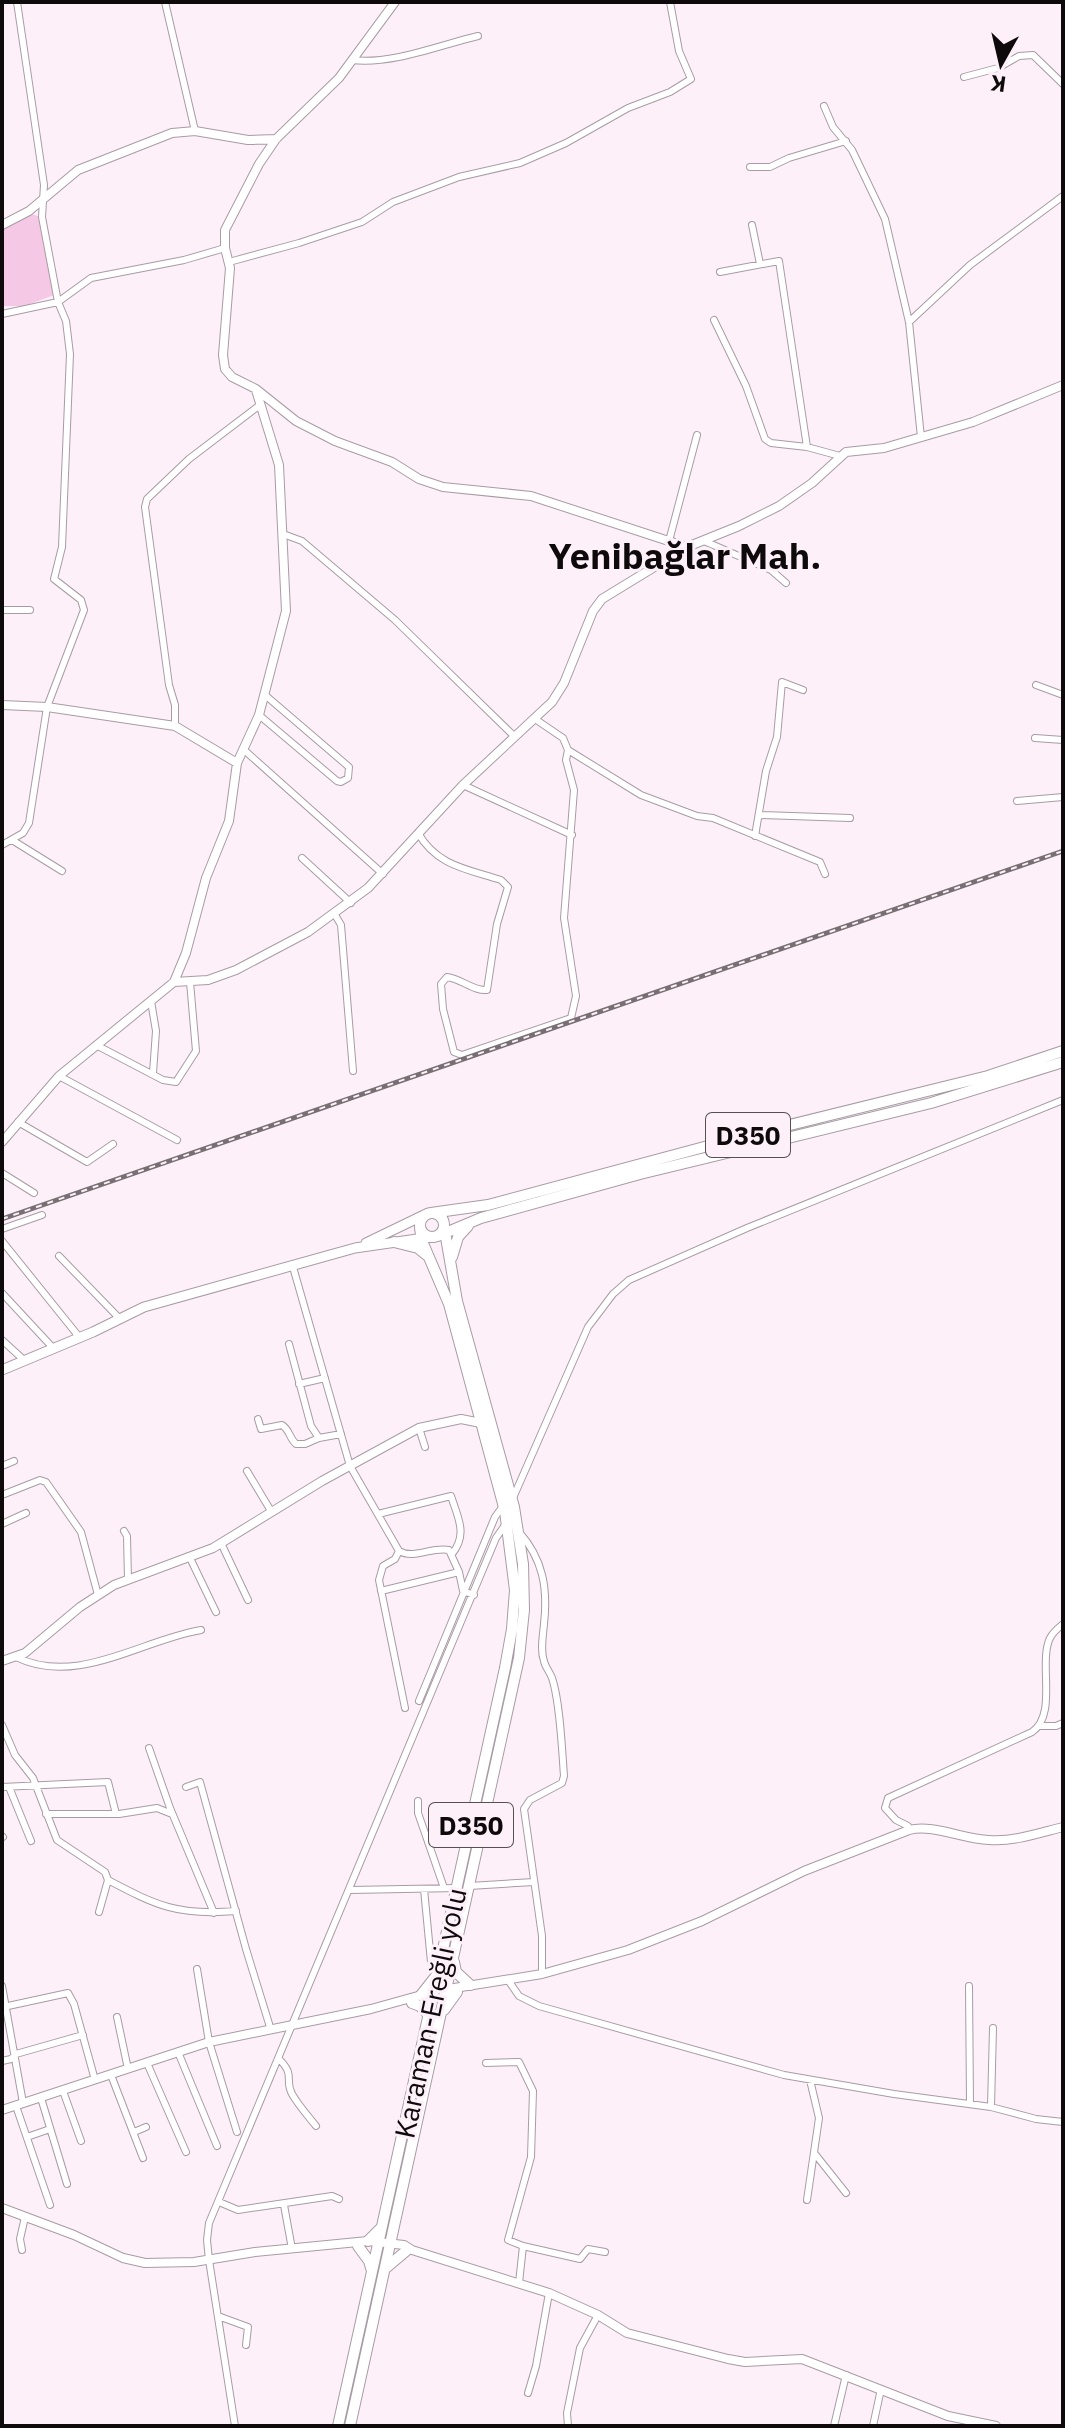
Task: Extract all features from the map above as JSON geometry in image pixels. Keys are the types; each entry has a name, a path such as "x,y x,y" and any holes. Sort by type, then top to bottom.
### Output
{"highway":[{"name":"D350","path":"428,1214 488,1205 988,1076 1063,1051"},
{"name":"D350","path":"452,1279 452,1257 458,1237 481,1218 751,1145 941,1100 1063,1062"},
{"path":"428,1214 420,1221 433,1233 481,1218"},
{"name":"Karaman-Ereğli yolu","path":"428,1214 441,1216 433,1233 434,1264 449,1304 481,1423 518,1531 523,1564 524,1610 519,1658 463,1887 436,1965 444,1993"},
{"name":"Karaman-Ereğli yolu","path":"338,2426 372,2271 367,2244 382,2226 435,2015 454,1956 463,1887 512,1629 515,1590 506,1522 508,1503 452,1279 433,1233"},
{"path":"394,1242 418,1248 434,1264"},
{"path":"454,1956 456,1972 470,1985"},
{"path":"421,1995 436,1965"},
{"path":"407,2002 435,2015 444,1993"},
{"name":"Karaman-Ereğli yolu","path":"350,2426 391,2246 435,2015"},
{"path":"385,2269 407,2249 395,2226"},
{"path":"367,2244 372,2271"}],"main road":[{"path":"2,1370 144,1307 355,1248 428,1214"},
{"path":"355,1248 433,1233"}],"street":[{"path":"2,845 23,833 32,813 47,707 84,610 81,600 54,579 62,547 70,354 66,321 58,302 42,217 44,185 17,2"},
{"path":"165,2 195,131"},
{"path":"395,2 339,78 276,139 259,164 225,230 230,297 223,355 225,369 296,421 335,441 392,462 419,479 443,487 531,496 687,547"},
{"path":"229,262 362,222 393,202 459,177 520,163 566,143 628,108 670,92 691,79 679,51 670,2"},
{"path":"352,60 367,62 386,59 478,36"},
{"path":"964,77 998,68 1019,56 1033,55 1063,84"},
{"path":"824,106 833,127 846,141 885,219 909,322 921,437"},
{"path":"2,225 29,211 78,170 172,133 195,131 248,140 276,139"},
{"path":"750,167 770,167 846,141"},
{"path":"909,322 970,265 1063,196"},
{"path":"752,225 760,264"},
{"path":"2,314 58,302 91,278 184,260 225,248"},
{"path":"720,272 779,261 807,447"},
{"path":"714,320 746,386 762,435 771,443 807,447 840,456"},
{"path":"174,982 208,980 236,970 308,932 351,903 383,874 463,785 552,702 564,683 593,611 602,599 687,547 739,526 798,495 846,452 884,448 973,422 1063,385"},
{"path":"2,1142 59,1076 174,982 186,953 206,878 229,821 237,763 259,715 286,611 279,465 256,389"},
{"path":"175,726 175,705 169,685 145,507 147,499 189,459 260,405"},
{"path":"669,541 697,435"},
{"path":"283,534 302,541 395,620 515,737"},
{"path":"704,541 771,570 786,583"},
{"path":"2,610 30,610"},
{"path":"755,836 766,771 777,737 782,682 803,690"},
{"path":"1036,685 1063,695"},
{"path":"259,715 337,781 348,778 349,767 265,695"},
{"path":"2,705 47,707 175,726 237,763"},
{"path":"418,833 427,849 449,864 501,880 508,887 497,924 487,990 480,991 458,978 447,977 441,984 443,1009 454,1052 462,1055 571,1018 576,996 564,918 574,790 566,760 568,750 563,738 535,719"},
{"path":"1035,738 1063,740"},
{"path":"243,749 383,874"},
{"path":"568,750 641,795 697,816 713,818 820,862 825,874"},
{"path":"463,785 572,835"},
{"path":"1017,801 1063,797"},
{"path":"760,815 850,818"},
{"path":"12,840 62,871"},
{"path":"302,858 351,903"},
{"path":"334,913 341,925 353,1071"},
{"path":"96,1045 163,1080 176,1082 196,1051 190,982"},
{"path":"151,1001 156,1031 153,1073"},
{"path":"59,1076 177,1140"},
{"path":"419,1701 495,1517 519,1488 588,1327 606,1302 629,1280 747,1228 1063,1100"},
{"path":"18,1122 87,1162 113,1144"},
{"path":"2,1173 34,1193"},
{"path":"2,1229 42,1215"},
{"path":"2,1241 80,1338"},
{"path":"59,1256 119,1318"},
{"path":"293,1267 350,1466 399,1551 409,1556 442,1548 452,1554 463,1591"},
{"path":"2,1293 54,1349"},
{"path":"2,1340 25,1361"},
{"path":"289,1344 311,1426 319,1438"},
{"path":"299,1384 325,1378"},
{"path":"258,1419 261,1429 282,1425 288,1428 291,1440 296,1444 341,1434"},
{"path":"2,1661 25,1653 98,1595 221,1543 271,1511 419,1428 461,1419 481,1423"},
{"path":"419,1428 425,1447"},
{"path":"2,1466 14,1461"},
{"path":"247,1471 271,1511"},
{"path":"2,1495 40,1480 46,1482 81,1532 98,1595"},
{"path":"378,1514 451,1496 461,1528 460,1544 452,1554"},
{"path":"2,1524 26,1513"},
{"path":"235,2426 209,2260 209,2223 496,1538 506,1522"},
{"path":"124,1531 127,1536 128,1580"},
{"path":"518,1531 539,1560 544,1581 543,1661 552,1676 555,1691 564,1776 562,1783 530,1800 524,1809 542,1936 542,1974"},
{"path":"221,1543 248,1600"},
{"path":"399,1551 395,1559 379,1572 405,1708"},
{"path":"190,1558 216,1612"},
{"path":"381,1591 459,1572"},
{"path":"463,1591 474,1595"},
{"path":"1040,1726 1049,1639 1063,1624"},
{"path":"16,1657 42,1667 57,1668 115,1658 201,1630"},
{"path":"909,1830 885,1808 888,1798 1040,1726 1063,1723"},
{"path":"2,1725 15,1755 29,1769 57,1840 105,1872 108,1880 99,1912"},
{"path":"149,1748 172,1814 214,1913"},
{"path":"31,1841 6,1787 108,1782 116,1814"},
{"path":"186,1787 200,1782 270,2027"},
{"path":"418,1801 418,1813 444,1888"},
{"path":"46,1814 116,1814 157,1808 172,1814"},
{"path":"2,2110 209,2042 270,2027 407,2002 470,1985 586,1964 702,1921 804,1871 919,1827 1000,1841 1063,1827"},
{"path":"108,1880 168,1909 187,1913 236,1911"},
{"path":"350,1890 534,1882"},
{"path":"424,1889 436,1965"},
{"path":"197,1969 209,2042 237,2132"},
{"path":"508,1980 519,1996 539,2006 749,2066 810,2080 970,2103 1036,2119 1063,2122"},
{"path":"2,1986 16,2054 20,2104 27,2137 50,2205"},
{"path":"969,1986 970,2103"},
{"path":"8,2006 68,1993 74,2004 95,2080"},
{"path":"407,2002 421,1995 444,1993"},
{"path":"117,2017 128,2069"},
{"path":"991,2107 993,2028"},
{"path":"2,2061 83,2035"},
{"path":"178,2052 217,2146"},
{"path":"279,2059 289,2071 291,2092 307,2118 316,2126"},
{"path":"486,2063 519,2062 533,2091 531,2157 508,2240 580,2259 588,2249 605,2252"},
{"path":"147,2063 186,2152"},
{"path":"111,2075 143,2158"},
{"path":"807,2200 819,2118 810,2080"},
{"path":"63,2091 81,2141"},
{"path":"41,2098 67,2184"},
{"path":"134,2132 146,2127"},
{"path":"27,2137 50,2129"},
{"path":"815,2154 846,2193"},
{"path":"219,2202 238,2210 332,2196 339,2199"},
{"path":"284,2205 292,2249"},
{"path":"2,2208 74,2235 123,2258 145,2263 170,2264 292,2249 367,2244 407,2249 549,2293 598,2315 627,2333 745,2362 802,2359 948,2416 996,2426"},
{"path":"22,2250 20,2239 25,2217"},
{"path":"519,2283 523,2246"},
{"path":"528,2393 549,2293"},
{"path":"568,2426 567,2413 580,2348 598,2315"},
{"path":"218,2316 248,2327 246,2345"},
{"path":"834,2426 846,2375"},
{"path":"873,2426 881,2389"}],"shaded area":[{"path":"32,214 38,216 54,295 25,306 2,306 2,229"}],"railway":[{"path":"2,1219 1063,851"}],"district":[{"name":"Yenibağlar Mah.","path":"685,555"}]}
